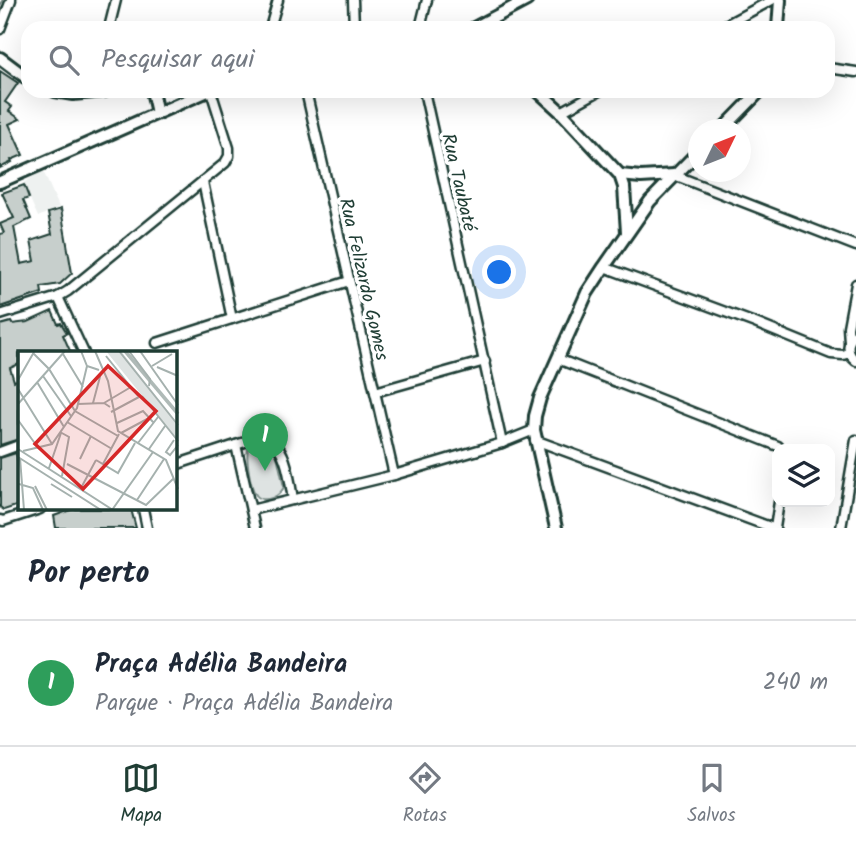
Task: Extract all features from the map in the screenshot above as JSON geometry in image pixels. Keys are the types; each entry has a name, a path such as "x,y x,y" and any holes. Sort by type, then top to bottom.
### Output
{"street":[{"path":"0,29 11,0"},
{"path":"111,21 116,0"},
{"path":"272,21 278,0"},
{"path":"353,0 354,21"},
{"path":"422,21 427,0"},
{"path":"487,21 527,0"},
{"path":"733,21 772,0"},
{"path":"778,21 780,0"},
{"path":"0,58 21,74"},
{"path":"835,69 856,72"},
{"path":"154,98 157,113"},
{"path":"0,182 193,98"},
{"path":"0,315 58,297 68,291 225,163 229,148 212,98"},
{"name":"Rua Felizardo Gomes","path":"308,98 394,475"},
{"name":"Rua Taubaté","path":"426,98 502,443"},
{"path":"545,98 620,175 624,187 627,233"},
{"path":"561,113 587,98"},
{"path":"733,119 753,98"},
{"path":"556,528 535,435 535,416 540,398 587,293 650,201 688,162"},
{"path":"620,175 674,175 856,246"},
{"path":"203,182 232,319"},
{"path":"604,267 831,354 849,353"},
{"path":"157,344 349,282"},
{"path":"856,284 848,327 849,353 856,361"},
{"path":"58,297 83,351"},
{"path":"852,308 856,319"},
{"path":"849,342 856,334"},
{"path":"558,359 773,444"},
{"path":"375,392 485,361"},
{"path":"251,510 394,475 535,435 774,528 778,507"},
{"path":"177,464 254,439 266,439 278,446 283,454 293,500"},
{"path":"841,528 856,440"},
{"path":"0,452 18,445"},
{"path":"236,445 255,528"},
{"path":"0,520 37,510"},
{"path":"143,510 147,528"}],"shaded area":[{"path":"43,171 59,207 38,217 23,183"},
{"path":"263,442 275,447 284,487 278,495 265,499 259,498 254,491 248,459 248,449"}],"building":[{"path":"0,71 18,83 5,102 12,107 9,111 20,119 9,124 23,155 0,168"},
{"path":"24,185 29,198 23,200 31,219 14,227 21,264 35,261 31,241 52,234 48,213 61,209 72,273 60,284 41,287 42,293 0,307 0,234 4,233 0,224 14,218 2,193"},
{"path":"52,311 58,324 61,323 67,333 63,335 70,351 18,351 18,364 10,368 14,381 18,380 18,439 0,445 0,325 28,322"},
{"path":"16,453 18,462 18,505 4,510 0,507 0,458"},
{"path":"70,510 131,510 136,528 56,528 54,516"}],"waterway":[{"path":"0,5 3,0"}],"place":[{"name":"Praça Adélia Bandeira","path":"265,471"}]}
